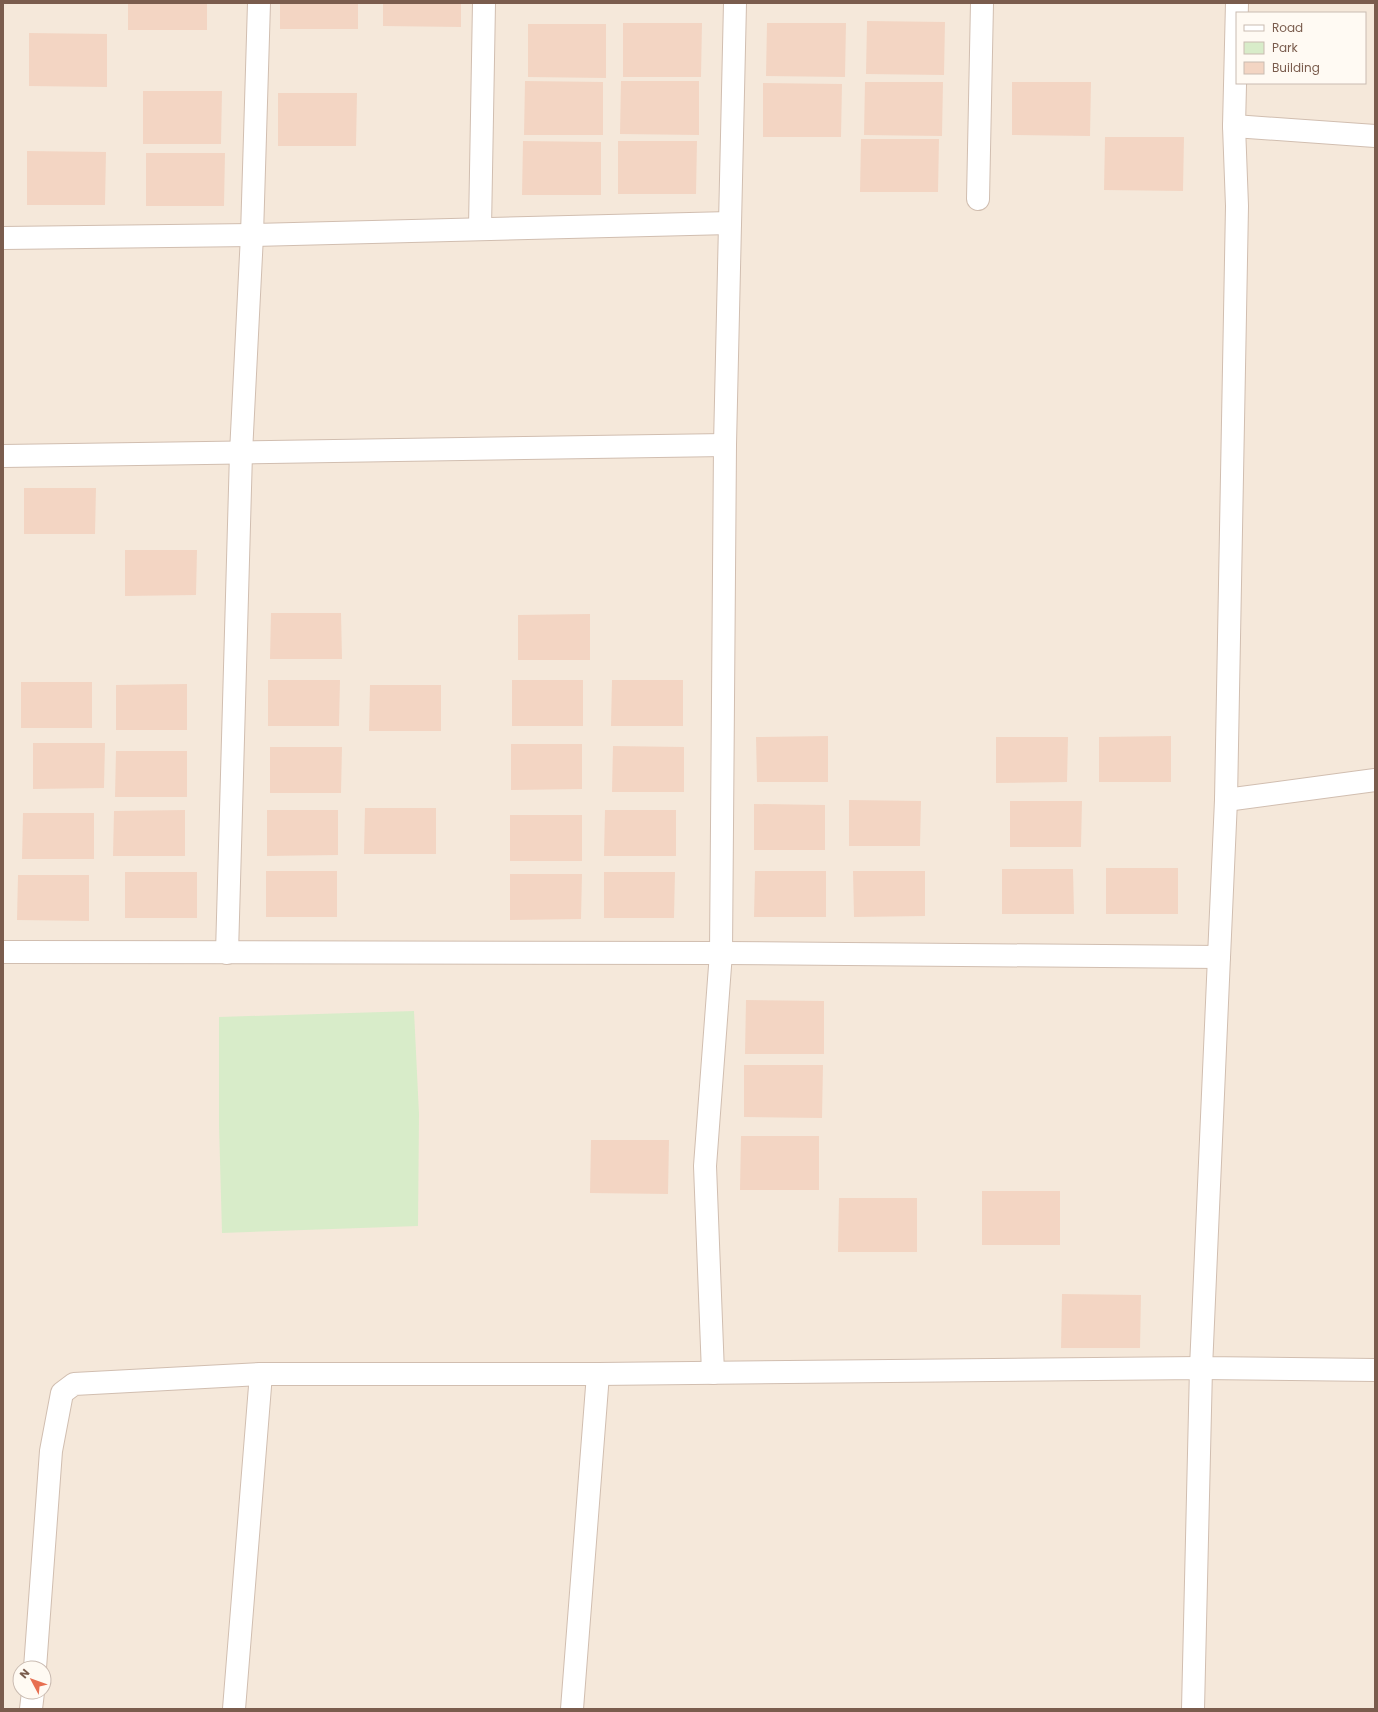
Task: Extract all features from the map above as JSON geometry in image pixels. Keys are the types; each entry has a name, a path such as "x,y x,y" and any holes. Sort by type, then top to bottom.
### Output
{"street":[{"path":"227,953 241,453 252,235 259,3"},
{"path":"480,228 484,3"},
{"path":"713,1373 706,1166 721,953 725,445 735,3"},
{"path":"978,199 982,3"},
{"path":"1193,1709 1201,1368 1226,800 1237,206 1234,126 1236,44"},
{"path":"1234,126 1375,136"},
{"path":"3,238 252,235 480,228 730,223"},
{"path":"3,456 725,445"},
{"path":"1226,800 1375,780"},
{"path":"3,952 721,953 1219,957"},
{"path":"36,1660 51,1451 62,1393 74,1384 261,1374 598,1374 1201,1368 1375,1370"},
{"path":"234,1709 261,1374"},
{"path":"572,1709 598,1374"}],"shaded area":[{"path":"3,3 1375,3 1375,1709 3,1709"}],"green space":[{"path":"414,1011 419,1114 418,1226 222,1233 219,1125 219,1017"}],"building":[{"path":"128,3 207,3 207,30 128,30"},
{"path":"280,3 358,3 358,29 280,29"},
{"path":"383,3 461,3 461,27 383,26"},
{"path":"867,21 945,22 944,75 866,74"},
{"path":"623,23 702,23 701,77 623,77"},
{"path":"767,23 846,23 845,77 766,76"},
{"path":"528,24 606,24 606,78 528,77"},
{"path":"29,33 107,34 107,87 29,86"},
{"path":"525,81 603,82 603,135 524,135"},
{"path":"621,81 699,81 699,135 620,134"},
{"path":"865,82 943,82 942,136 864,135"},
{"path":"1012,82 1091,82 1090,136 1012,135"},
{"path":"763,83 842,84 841,137 763,137"},
{"path":"143,91 222,91 221,144 143,144"},
{"path":"278,93 357,93 356,146 278,146"},
{"path":"1105,137 1184,137 1183,191 1104,190"},
{"path":"861,139 939,139 938,192 860,192"},
{"path":"523,141 601,142 601,195 522,195"},
{"path":"618,141 697,141 696,194 618,194"},
{"path":"27,151 106,152 105,205 27,205"},
{"path":"146,153 225,153 224,206 146,206"},
{"path":"24,488 96,488 95,534 24,534"},
{"path":"125,550 197,550 196,595 125,596"},
{"path":"271,613 341,613 342,659 270,659"},
{"path":"590,614 590,660 518,660 518,615"},
{"path":"268,680 340,680 339,726 268,726"},
{"path":"512,680 583,680 583,726 512,726"},
{"path":"612,680 683,680 683,726 611,726"},
{"path":"21,682 92,682 92,728 21,728"},
{"path":"187,684 187,730 116,730 116,685"},
{"path":"370,685 441,685 441,731 369,731"},
{"path":"828,736 828,782 757,782 756,737"},
{"path":"1171,736 1171,782 1099,782 1099,737"},
{"path":"996,737 1068,737 1067,782 996,783"},
{"path":"33,743 105,743 104,788 33,789"},
{"path":"511,744 582,744 582,789 511,790"},
{"path":"613,746 684,747 684,792 612,792"},
{"path":"270,747 342,747 341,793 270,793"},
{"path":"116,751 187,751 187,797 115,797"},
{"path":"849,800 921,801 920,846 849,846"},
{"path":"1010,801 1082,801 1081,847 1010,847"},
{"path":"754,804 825,805 825,850 754,850"},
{"path":"365,808 436,808 436,854 364,854"},
{"path":"185,810 185,856 113,856 114,811"},
{"path":"267,810 338,810 338,855 267,856"},
{"path":"605,810 676,810 676,856 604,856"},
{"path":"23,813 94,813 94,859 22,859"},
{"path":"510,815 582,815 582,861 510,861"},
{"path":"1106,868 1178,868 1178,914 1106,914"},
{"path":"1002,869 1073,869 1074,914 1002,914"},
{"path":"266,871 337,871 337,917 266,917"},
{"path":"755,871 826,871 826,917 754,917"},
{"path":"853,871 925,871 925,916 854,917"},
{"path":"125,872 197,872 197,918 125,918"},
{"path":"604,872 675,872 674,918 604,918"},
{"path":"510,874 582,874 581,919 510,920"},
{"path":"18,875 89,875 89,921 17,920"},
{"path":"746,1000 824,1001 824,1054 745,1054"},
{"path":"744,1065 823,1065 822,1118 744,1117"},
{"path":"741,1136 819,1136 819,1190 740,1190"},
{"path":"591,1140 669,1140 668,1194 590,1193"},
{"path":"982,1191 1060,1191 1060,1245 982,1245"},
{"path":"839,1198 917,1198 917,1252 838,1252"},
{"path":"1062,1294 1141,1295 1140,1348 1061,1348"}]}
